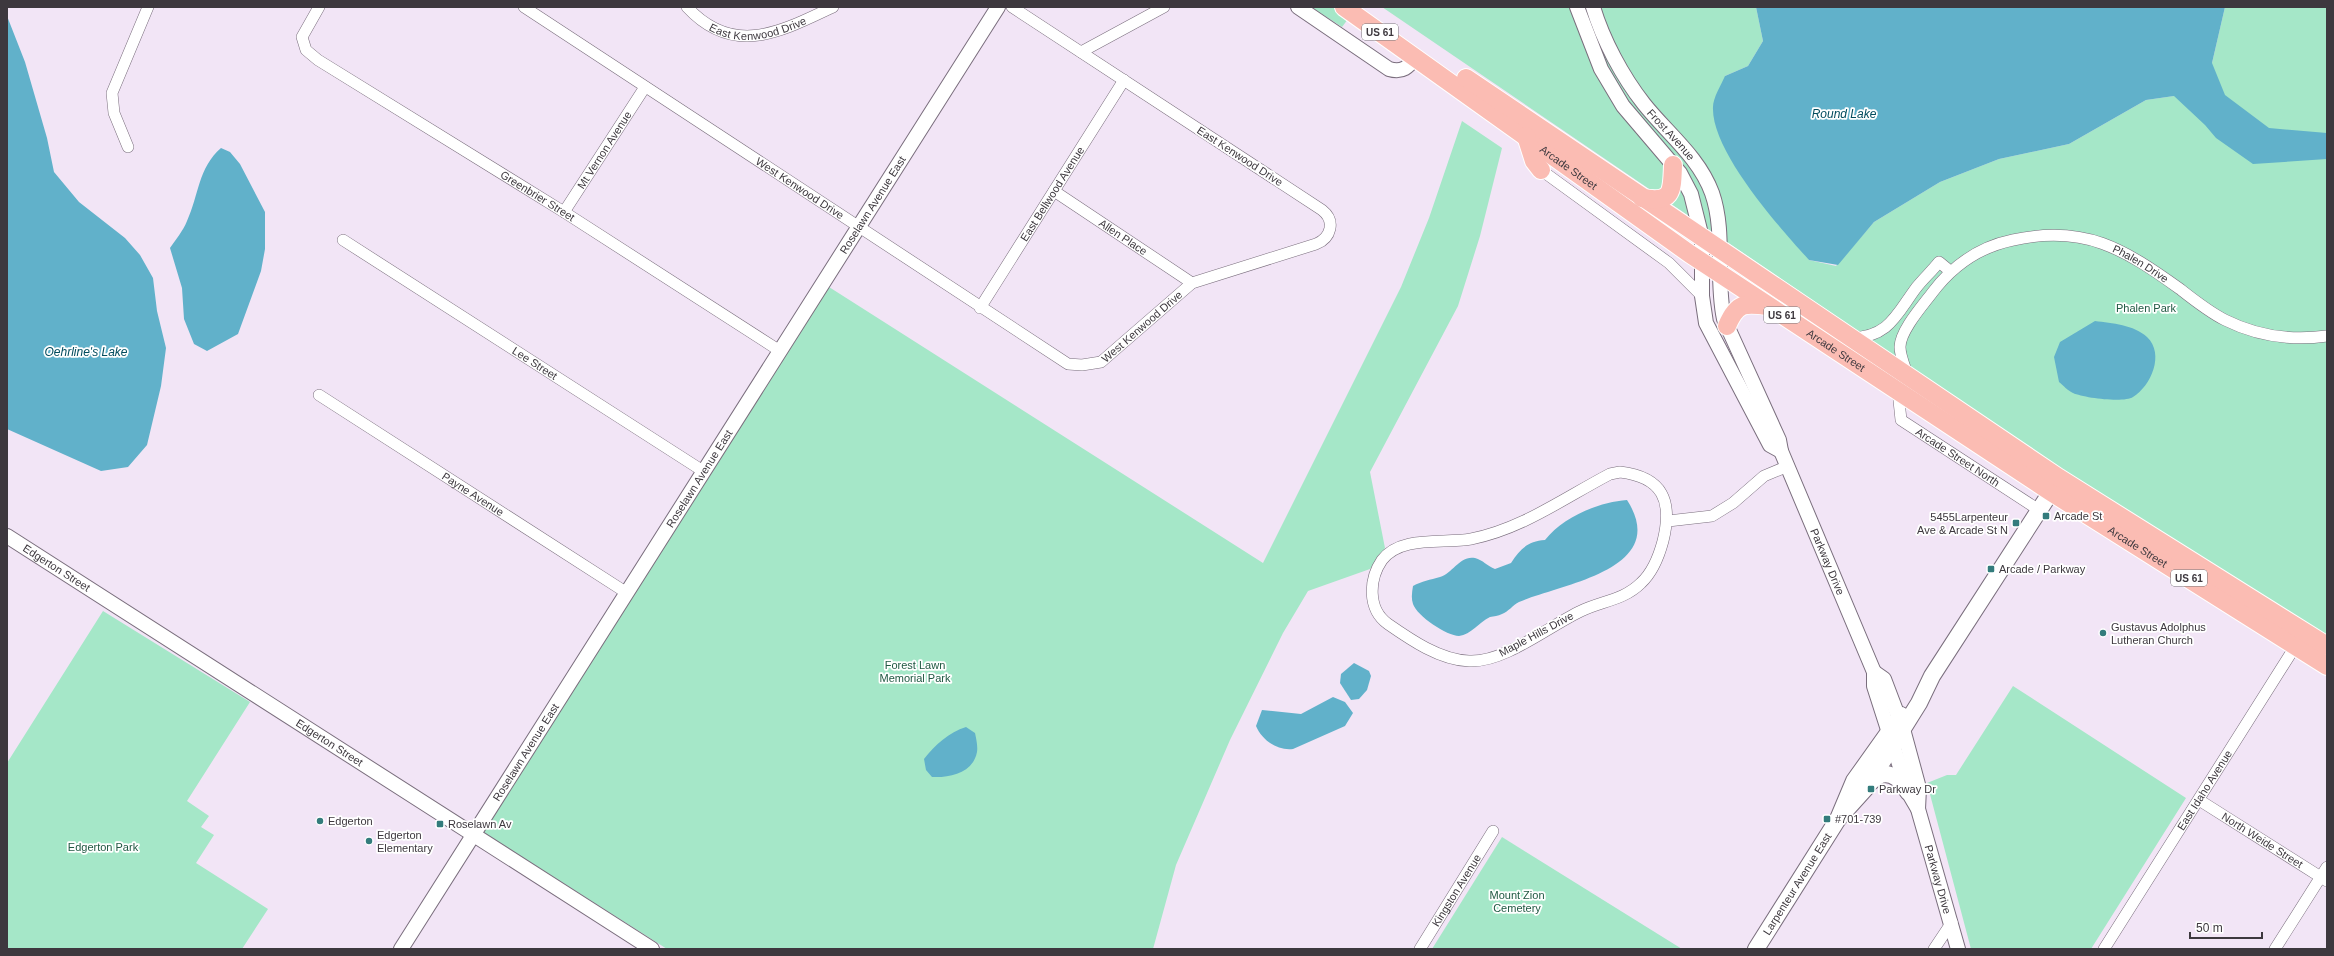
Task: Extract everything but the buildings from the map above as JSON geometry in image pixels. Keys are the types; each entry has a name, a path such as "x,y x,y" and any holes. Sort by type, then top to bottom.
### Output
{"main road":[{"name":"US 61","path":"1344,7 1419,52"},
{"name":"US 61","path":"1363,7 1419,52"},
{"name":"Arcade Street","path":"1419,52 1458,79 1702,261 1770,306 1903,384 2055,485 2300,639 2327,666"},
{"name":"Arcade Street","path":"1523,128 1642,198 1702,238 1849,338 1903,384"},
{"path":"1523,128 1534,161 1541,170"},
{"path":"1642,198 1656,200 1664,199 1669,195 1672,186 1673,165"},
{"path":"1727,326 1738,308 1748,303 1770,306"},
{"name":"Larpenteur Avenue East","path":"1756,949 1838,819 1854,781 1920,703 1932,676 2055,485"},
{"name":"Arcade Street","path":"2300,639 2327,646"},
{"name":"Larpenteur Avenue East","path":"1838,819 1866,788 1896,730"},
{"path":"1866,788 1878,777 1888,774 1898,778 1908,792"}],"street":[{"path":"128,147 114,113 112,92 148,7"},
{"name":"Greenbrier Street","path":"319,7 302,37 306,50 318,60 564,212 780,351"},
{"name":"West Kenwood Drive","path":"524,7 1062,361 1075,365 1101,362 1192,283"},
{"name":"East Kenwood Drive","path":"687,7 703,21 715,28 740,35 760,36 787,29 833,7"},
{"name":"Roselawn Avenue East","path":"401,949 998,7"},
{"name":"East Kenwood Drive","path":"1012,7 1322,210 1330,220 1330,231 1322,242 1192,283"},
{"path":"1081,52 1164,7"},
{"path":"1298,7 1389,69 1398,72 1408,68 1419,52"},
{"name":"Frost Avenue","path":"1577,7 1601,69 1623,106 1680,173 1691,194 1702,238 1702,261"},
{"name":"Frost Avenue","path":"1593,7 1616,60 1643,103 1702,173 1712,193 1718,223 1719,272"},
{"name":"East Bellwood Avenue","path":"980,308 1124,80"},
{"name":"Mt Vernon Avenue","path":"564,212 645,87"},
{"path":"1541,170 1669,263 1702,296"},
{"name":"Allen Place","path":"1054,191 1192,283"},
{"name":"Phalen Drive","path":"1903,384 1900,346 1911,322 1950,271 1967,258 1998,243 2053,234 2083,237 2112,246 2224,319 2256,333 2284,338 2327,336"},
{"name":"Lee Street","path":"343,240 703,471"},
{"name":"Parkway Drive","path":"1702,261 1702,296 1706,323 1718,350 1770,445 1781,452"},
{"path":"1849,338 1875,335 1890,324 1939,262 1950,271"},
{"name":"Parkway Drive","path":"1719,272 1719,299 1727,326 1779,440 1781,452 1874,672 1884,679 1908,792 1918,809 1952,922 1958,949"},
{"path":"1910,298 1922,306"},
{"path":"1899,314 1911,322"},
{"name":"Arcade Street North","path":"1903,384 1901,420 2039,510"},
{"name":"Payne Avenue","path":"319,395 626,593"},
{"path":"1668,521 1712,516 1733,503 1764,476 1788,466"},
{"name":"Maple Hills Drive","path":"1620,472 1633,474 1655,485 1662,495 1667,507 1668,521 1660,554 1653,568 1643,582 1627,595 1581,611 1507,651 1484,660 1470,662 1441,655 1383,620 1372,596 1372,582 1376,569 1385,557 1395,549 1410,544 1472,538 1511,527 1533,517 1610,474 1620,472"},
{"name":"Edgerton Street","path":"7,536 652,949"},
{"name":"East Idaho Avenue","path":"2104,949 2300,639"},
{"name":"Parkway Drive","path":"1896,730 1919,788 1918,809"},
{"name":"North Weide Street","path":"2199,800 2324,879"},
{"name":"Kingston Avenue","path":"1420,949 1493,831"},
{"path":"2275,949 2324,879 2327,867"},
{"path":"1934,949 1952,922"}],"green space":[{"path":"1311,7 1357,7 1342,27"},
{"name":"Phalen Park","path":"1382,7 1756,7 1763,41 1748,66 1725,76 1809,260 1836,266 1874,222 1940,182 1999,159 2069,144 2146,100 2174,96 2212,63 2225,7 2327,7 2327,639 2069,475"},
{"name":"Forest Lawn Memorial Park","path":"1462,121 1502,148 1480,236 1458,306 1370,472 1385,548 1370,569 1308,591 1283,633 1230,740 1176,865 1153,949 667,949 483,832 829,287 1263,563 1401,287 1429,218"},
{"name":"Edgerton Park","path":"103,611 250,702 187,801 209,816 201,827 214,835 196,863 268,909 242,949 7,949 7,763"},
{"path":"2013,686 2186,798 2091,949 1971,949 1927,783 1947,775 1956,775"},
{"name":"Mount Zion Cemetery","path":"1502,837 1682,949 1432,949"}],"water":[{"name":"Round Lake","path":"1756,7 2225,7 2212,63 2225,95 2269,128 2327,133 2327,159 2253,164 2216,138 2205,125 2174,96 2146,100 2069,144 1999,159 1940,182 1874,222 1838,265 1809,260 1781,229 1749,188 1723,145 1715,125 1713,103 1725,76 1748,66 1763,41"},
{"name":"Oehrline's Lake","path":"7,16 25,62 47,138 54,172 79,202 125,238 140,255 153,278 157,311 166,348 161,386 147,445 128,467 101,471 7,429"},
{"path":"221,148 230,152 240,164 265,212 265,249 261,271 238,334 207,351 194,344 184,319 182,288 170,248 185,225 203,173 213,156"},
{"path":"2095,321 2129,327 2142,333 2152,344 2155,352 2154,369 2150,378 2140,392 2133,397 2128,399 2113,400 2086,397 2071,392 2059,382 2054,357 2060,342"},
{"path":"1627,500 1637,524 1635,543 1623,558 1605,570 1583,580 1519,602 1504,613 1490,617 1471,631 1459,636 1447,633 1440,629 1420,614 1413,604 1413,586 1445,575 1465,559 1478,559 1495,569 1511,563 1521,550 1529,544 1545,540 1561,524 1582,512 1593,507 1616,501"},
{"path":"1354,663 1369,671 1371,676 1367,690 1359,699 1351,700 1340,683 1341,674"},
{"path":"1333,697 1345,702 1353,713 1345,726 1293,749 1281,748 1271,744 1262,736 1256,726 1262,710 1301,714"},
{"path":"966,727 975,733 977,742 977,752 971,765 960,773 932,777 926,770 924,759 943,740 954,732"}],"place":[{"name":"Arcade St","path":"2046,516"},
{"name":"5455Larpenteur Ave & Arcade St N","path":"2016,523"},
{"name":"Arcade / Parkway","path":"1991,569"},
{"name":"Gustavus Adolphus Lutheran Church","path":"2103,633"},
{"name":"Parkway Dr","path":"1871,789"},
{"name":"#701-739","path":"1827,819"},
{"name":"Edgerton","path":"320,821"},
{"name":"Roselawn Av","path":"440,824"},
{"name":"Edgerton Elementary","path":"369,841"}]}
